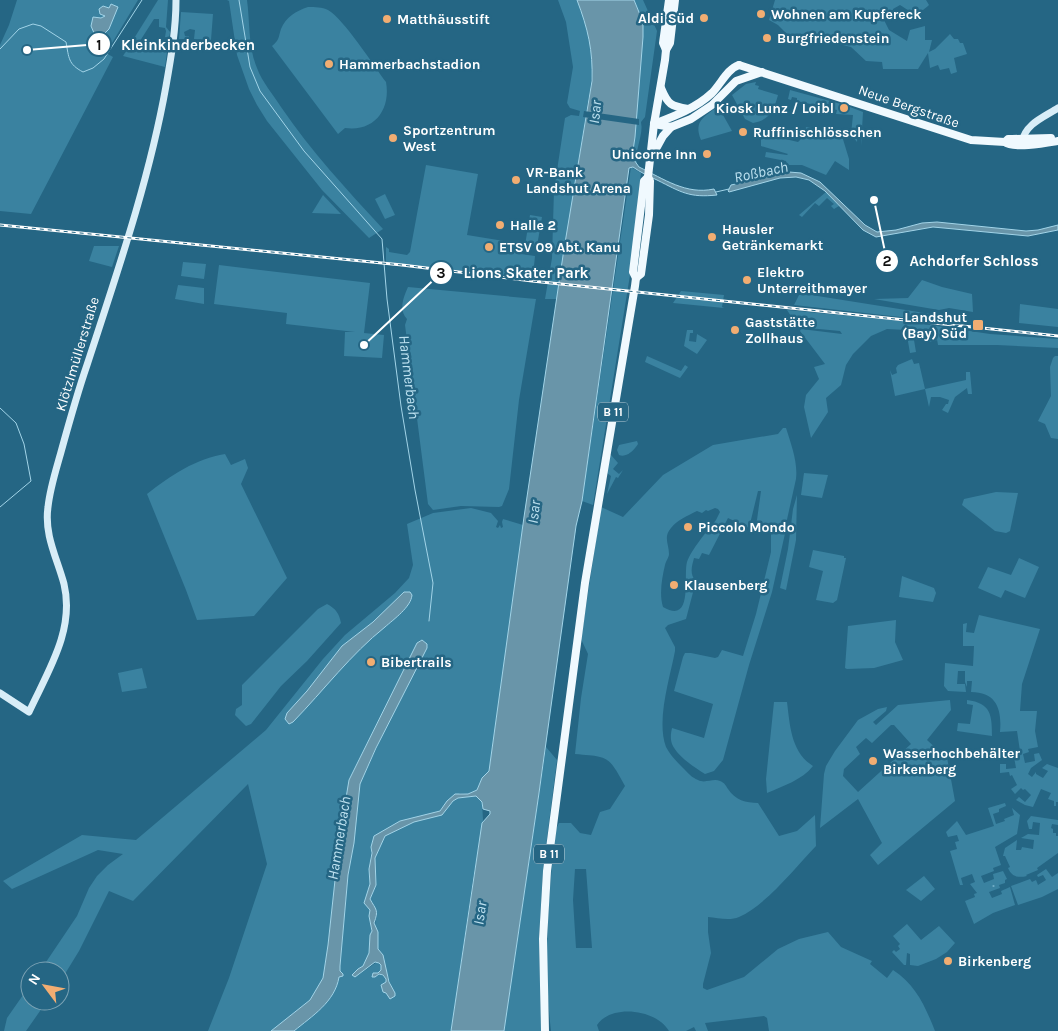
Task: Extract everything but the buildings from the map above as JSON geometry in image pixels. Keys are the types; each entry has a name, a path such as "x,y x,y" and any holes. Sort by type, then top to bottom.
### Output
{"main road":[{"path":"666,50 663,42 668,0"},
{"path":"675,0 670,43 666,50 660,87 669,103 675,107 688,109"},
{"path":"724,94 726,86 739,65"},
{"path":"654,124 688,109 712,93 732,69 739,65"},
{"name":"Neue Bergstraße","path":"739,65 884,110 963,138 1005,142 1008,139 1022,141"},
{"path":"650,161 671,127 705,111 742,78 762,72"},
{"name":"B 11","path":"545,1031 543,939 547,871 585,583 636,278 633,272 644,181 648,177 660,87"},
{"path":"654,124 671,127"},
{"path":"1022,141 1058,137"},
{"path":"1022,141 1058,141"}],"street":[{"name":"Klötzlmüllerstraße","path":"0,693 29,712 61,643 66,619 64,586 50,543 47,519 49,496 73,409 146,179 167,80 176,0"},
{"path":"1022,141 1029,127 1058,108"}],"shaded area":[{"path":"17,0 138,0 106,53 113,57 31,214 0,211 0,45"},
{"path":"158,0 168,0 166,27 170,32 169,38 165,37 165,28 159,27 159,19 154,19 138,44 140,48 159,50 160,44 168,45 165,67 123,56"},
{"path":"227,0 247,0 252,52 259,73 281,107 317,155 383,229 369,238 322,190 267,121 257,105 237,55 229,1"},
{"path":"558,0 577,0 590,40 592,65 590,91 557,299 545,299 552,258 554,190 565,118 571,115 579,116 580,111 570,108 567,103 573,67 566,22"},
{"path":"634,0 643,0 657,31 645,117 641,122 642,127 636,159 637,165 632,157 643,22"},
{"path":"775,0 926,0 929,5 917,13 911,12 900,5 893,9 893,18 883,18 889,30 907,41 910,30 925,26 925,40 932,40 929,52 935,49 950,34 954,39 958,39 960,43 963,43 967,54 954,58 957,72 951,74 949,68 940,70 938,65 930,68 928,53 918,69 883,69 882,62 866,61 851,47 822,40 805,45 790,37 778,25 769,20"},
{"name":"Hammerbachstadion","path":"308,7 328,10 342,22 386,82 386,102 383,110 372,123 355,128 345,128 338,134 272,46 278,40 283,25 289,18"},
{"path":"181,12 213,14 211,40 194,39 195,30 190,29 184,32 185,36 189,36 189,39 179,39"},
{"path":"756,82 755,85 759,86 758,89 778,95 770,114 759,122 753,123 745,119 732,95 746,84"},
{"path":"790,90 841,104 840,109 849,111 850,107 863,112 861,146 861,128 858,128 857,142 851,134 853,115 836,114 837,110 797,101 797,98 792,97 791,100 788,99"},
{"path":"718,106 732,131 701,140 698,128 699,123"},
{"path":"806,127 837,133 842,136 849,159 849,170 835,161 826,175 802,165 787,165 786,161 765,157 766,152 788,154 761,146 761,136 764,134 798,142 804,136"},
{"path":"426,165 478,174 467,235 523,244 521,254 535,256 534,266 545,271 545,279 386,263 386,247 389,249 389,252 407,255 410,252"},
{"path":"631,167 641,173 638,214 593,505 582,501"},
{"path":"826,192 839,206 834,209 831,206 834,204 827,198 819,206 815,203 802,217 799,215"},
{"path":"385,194 395,215 385,219 375,199"},
{"path":"323,195 341,214 312,213"},
{"path":"530,215 542,217 537,246 525,245"},
{"path":"94,246 119,246 112,267 89,261"},
{"path":"183,262 206,264 204,279 181,276"},
{"path":"219,265 370,283 364,333 384,335 382,358 344,356 345,332 355,332 286,324 287,313 214,304"},
{"path":"922,280 972,294 973,312 949,308 939,310 874,299 908,298"},
{"path":"178,285 204,288 204,304 175,299"},
{"path":"408,287 536,299 519,400 509,489 502,506 461,506 433,510 428,504 405,325 407,319 402,307"},
{"path":"681,291 724,295 722,307 724,308 673,303"},
{"path":"805,294 938,315 918,319 794,305 799,295"},
{"path":"1020,304 1058,309 1058,327 1019,323"},
{"path":"787,310 903,321 990,334 1058,339 1058,348 938,345 937,339 936,341 927,342 926,338 914,340 916,352 910,353 906,330 887,329 871,336 853,354 846,365 841,385 826,398 828,412 811,438 804,407 806,395 819,379 814,367 825,364 800,331 801,329 842,334 840,331 798,327"},
{"path":"687,330 693,330 693,333 690,333 689,341 696,342 697,334 707,340 697,354 684,346"},
{"path":"647,356 681,371 685,365 688,367 680,378 645,362"},
{"path":"1055,356 1058,356 1058,439 1051,438 1045,424 1038,421 1051,396 1050,367"},
{"path":"912,359 914,364 919,363 925,389 895,396 890,370 892,375 897,373 896,368 898,365"},
{"path":"966,372 970,372 972,394 968,394 967,388 955,397 948,413 942,410 949,400 931,397 929,407 925,389 966,380"},
{"path":"783,428 786,428 795,460 796,479 786,524 784,524 783,529 786,529 772,592 749,665 723,760 714,771 705,774 686,761 674,748 671,740 672,728 704,738 713,704 674,691 685,653 715,658 718,657 722,650 743,656 756,614 771,552 771,527 756,527 761,491 758,491 749,528 728,518 709,555 702,553 699,559 694,558 692,573 696,581 686,619 668,625 665,628 675,647 675,651 663,712 663,736 670,753 690,775 701,781 720,781 737,798 758,803 779,836 797,831 815,815 816,846 770,895 749,911 732,919 708,917 711,953 703,988 707,990 744,977 778,949 799,939 828,932 841,947 872,961 870,964 887,978 893,970 908,982 919,997 935,1031 769,1031 767,1018 764,1016 705,1023 708,1031 696,1031 694,1027 686,1031 669,1031 655,1018 645,1014 623,1012 604,1018 597,1025 599,1031 551,1031 547,955 556,829 559,823 571,823 580,833 591,835 600,812 610,809 625,786 611,763 601,757 575,754 588,654 581,639 601,507 623,517 663,475 713,445 778,434","holes":["715,508 720,512 716,520 696,546 687,562 683,604 679,610 673,611 663,607 661,586 669,555 667,534 673,525 683,518 697,511 702,513","575,869 586,869 592,948 576,948 573,900"]},
{"path":"637,441 638,444 630,453 622,456 619,455 617,450 619,445"},
{"path":"225,454 231,465 245,459 248,468 241,484 287,578 254,616 197,620 147,494 184,469 204,459"},
{"path":"609,455 618,463 613,469 619,474 623,470 618,478 616,477 607,494 611,476 607,473 605,474"},
{"path":"804,473 828,475 822,498 801,495"},
{"path":"996,492 1018,493 1010,531 1006,533 995,531 962,505 964,499"},
{"path":"797,495 796,540 786,590 780,588"},
{"path":"471,508 491,513 498,521 496,527 498,528 500,525 501,528 503,527 503,519 523,525 489,771 482,778 477,790 468,794 460,793 440,811 400,821 373,839 369,869 370,884 365,904 370,909 371,946 363,966 354,973 358,975 377,962 381,965 381,970 378,973 373,973 372,977 379,974 385,977 386,982 381,985 383,992 391,986 376,941 375,924 377,916 370,899 376,885 375,858 385,835 414,822 442,815 453,801 458,798 476,796 482,802 483,820 451,1031 294,1031 322,1008 333,994 339,977 343,976 340,966 348,875 354,843 360,784 425,642 421,640 417,643 349,780 323,978 310,1000 271,1031 208,1031 229,978 267,864 248,784 133,901 109,891 70,966 70,961 47,961 77,916 89,888 97,876 123,854 98,850 12,889 3,881 82,835 136,840 266,730 323,659 345,635 395,593 409,578 413,565 407,524 433,513"},
{"path":"813,550 846,558 837,600 833,603 816,600 823,571 809,567"},
{"path":"1019,558 1039,567 1025,598 1005,590 1001,598 978,588 988,567 1011,575"},
{"path":"902,576 934,588 936,593 933,602 899,597"},
{"path":"327,604 337,612 341,623 307,661 281,686 251,724 246,726 235,715 236,709 242,705 242,685 318,609"},
{"path":"979,615 1040,629 1022,684 1020,711 1037,711 1035,731 1038,747 1028,749 1029,752 1023,754 1025,763 1035,761 1034,754 1039,753 1042,760 1031,768 1028,774 1032,777 1036,772 1036,774 1043,778 1048,771 1042,768 1047,764 1058,768 1058,802 1056,802 1056,806 1054,806 1054,801 1048,799 1051,793 1041,789 1033,807 1016,800 1019,797 1025,802 1031,795 1021,788 1015,794 1011,789 1017,785 1012,775 1010,776 1009,772 1000,773 1000,764 1006,764 1006,769 1016,768 1012,753 1020,751 1017,731 1000,732 999,710 992,699 987,695 971,692 972,681 967,681 967,687 965,671 958,671 957,684 965,684 966,692 948,691 944,686 945,663 973,666 974,646 963,646 963,624 967,623 966,632 974,633"},
{"path":"896,620 895,642 903,660 874,668 845,668 848,626"},
{"path":"142,668 147,688 122,692 118,673"},
{"path":"950,700 951,710 927,740 939,751 946,752 955,801 878,865 870,855 882,843 858,799 820,828 824,774 826,766 835,751 858,720 878,709 887,707 886,711 873,722 876,725 898,705","holes":["891,725 894,725 911,744 858,792 843,776 844,769 860,754 856,747 866,738 872,743"]},
{"path":"967,700 981,704 988,711 992,736 957,731 958,723 970,724 973,705 967,704"},
{"path":"774,702 787,702 796,746 813,766 798,779 767,793 766,779"},
{"path":"546,747 557,760 543,870 539,938 541,1031 504,1031"},
{"path":"1005,803 1006,806 993,814 996,824 1014,815 1012,808 1020,815 1017,834 995,847 1001,865 993,868 994,871 981,876 984,883 994,879 993,874 1003,871 1007,879 1005,883 999,885 1000,888 989,892 992,898 1002,894 1001,891 1010,887 1015,905 993,913 974,924 965,901 975,897 974,894 977,893 970,884 975,882 972,874 961,878 963,885 960,885 950,851 957,849 955,842 959,841 957,835 948,837 946,832 957,821 966,835 994,826 988,808"},
{"path":"1031,816 1058,820 1058,825 1052,824 1051,828 1053,833 1056,833 1056,836 1058,836 1058,853 1037,868 1038,870 1027,876 1018,877 1010,871 1005,856 1003,856 1005,848 1017,840 1016,850 1021,850 1022,847 1033,849 1034,840 1021,838 1028,834 1039,835 1040,823 1033,822 1032,829 1029,829 1027,821"},
{"path":"1046,869 1052,877 1058,873 1058,889 1018,905 1011,886 1030,879 1032,882 1036,880 1038,885 1046,880 1043,875 1038,877 1037,875"},
{"path":"924,876 935,889 921,901 906,890"},
{"path":"907,924 921,940 939,926 955,943 947,952 936,959 918,966 910,965 910,954 907,953 906,965 904,965 892,952 900,949 898,946 900,944 893,936"},
{"path":"20,999 20,1011 40,1011 26,1031 4,1031 7,1018"}],"water":[{"name":"Isar","path":"577,0 634,0 643,22 632,157 639,167 675,185 694,190 714,189 717,195 692,195 673,188 633,167 629,168 504,1031 451,1031 482,823 490,814 490,811 483,809 482,802 476,796 458,798 453,801 442,815 414,822 385,836 375,858 376,885 370,899 377,913 374,923 378,932 378,949 383,955 389,982 395,996 390,999 383,992 381,985 386,982 386,979 383,975 379,974 372,977 373,973 378,973 381,970 379,963 375,962 355,977 352,975 363,966 369,953 372,931 369,916 370,910 364,903 370,884 369,869 374,836 400,821 440,811 455,794 468,794 477,790 482,778 489,771 564,249 592,81 592,59 589,40"},
{"path":"111,4 118,7 109,29 103,35 94,33 91,26 93,17 101,18 105,16 100,14 99,9 103,6 109,8"},
{"path":"789,172 801,173 820,182 865,225 877,232 937,222 1026,231 1058,225 1058,230 1028,236 933,227 876,237 863,230 825,191 809,180 796,177 780,178 728,191 731,185"},
{"path":"404,592 410,592 412,595 409,604 361,649 293,722 289,724 285,719 287,713 342,646 373,622"},
{"path":"422,640 427,644 427,648 376,748 360,784 354,843 348,875 340,966 343,976 339,977 333,994 322,1008 294,1031 271,1031 310,1000 323,978 340,834 349,780 417,643"}],"pier":[{"path":"584,111 639,119 639,125 583,117"}],"waterway":[{"path":"0,49 19,29 33,24 41,26 66,42 70,60 74,66 83,72 93,68 104,59 142,0"},
{"name":"Hammerbach","path":"239,0 250,67 260,91 304,151 382,239 387,299 401,406 433,583 429,621"},
{"name":"Roßbach","path":"716,192 729,189"},
{"path":"0,408 16,423 24,444 31,481 0,507"}],"railway":[{"path":"0,225 402,265 532,281 1058,336"}],"place":[{"name":"Wohnen am Kupfereck","path":"761,14"},
{"name":"Aldi Süd","path":"704,18"},
{"name":"Matthäusstift","path":"387,19"},
{"name":"Burgfriedenstein","path":"767,38"},
{"name":"Kleinkinderbecken","path":"27,50"},
{"name":"Hammerbachstadion","path":"329,64"},
{"name":"Kiosk Lunz / Loibl","path":"844,108"},
{"name":"Ruffinischlösschen","path":"743,132"},
{"name":"Sportzentrum West","path":"393,138"},
{"name":"Unicorne Inn","path":"707,154"},
{"name":"VR-Bank Landshut Arena","path":"516,180"},
{"name":"Achdorfer Schloss","path":"874,200"},
{"name":"Halle 2","path":"500,225"},
{"name":"Hausler Getränkemarkt","path":"712,237"},
{"name":"ETSV 09 Abt. Kanu","path":"489,247"},
{"name":"Elektro Unterreithmayer","path":"747,280"},
{"name":"Landshut (Bay) Süd","path":"978,325"},
{"name":"Gaststätte Zollhaus","path":"735,330"},
{"name":"Lions Skater Park","path":"364,345"},
{"name":"Piccolo Mondo","path":"688,527"},
{"name":"Klausenberg","path":"674,585"},
{"name":"Bibertrails","path":"371,662"},
{"name":"Wasserhochbehälter Birkenberg","path":"873,761"},
{"name":"Birkenberg","path":"948,961"}]}
